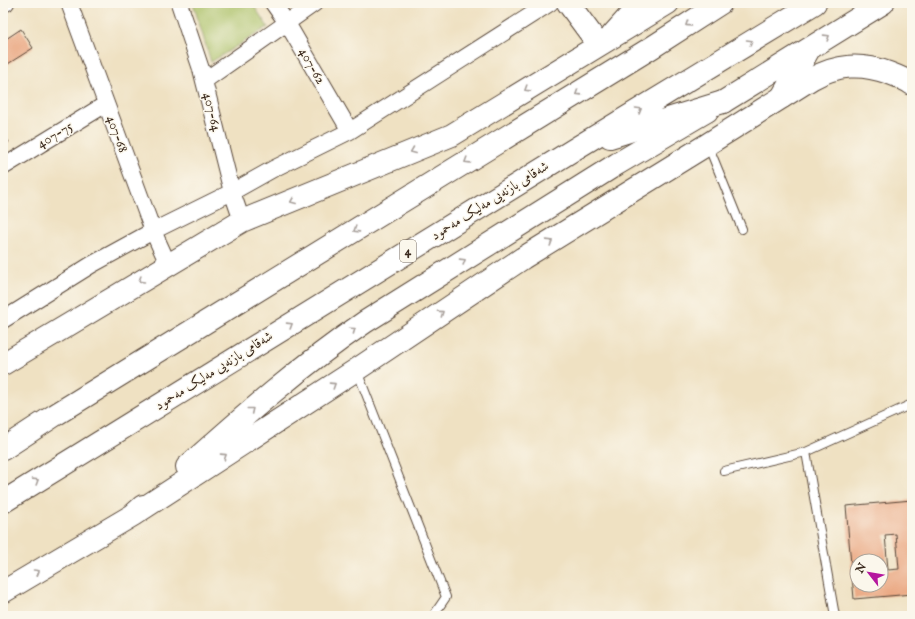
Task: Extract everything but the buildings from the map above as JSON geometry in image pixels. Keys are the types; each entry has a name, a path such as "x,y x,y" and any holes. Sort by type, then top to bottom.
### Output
{"main road":[{"path":"568,3 599,45"},
{"path":"3,364 242,221 452,135 668,3"},
{"path":"3,449 55,415 651,48 721,3"},
{"name":"شەقامی بازنەیی مەلیک مەحمود","path":"3,502 578,147 815,3"},
{"path":"133,515 247,414 342,338 410,293 457,265 616,164 723,102 883,3"},
{"path":"782,97 809,48"},
{"path":"3,592 133,515 356,370 524,258 824,72 849,66 865,67 882,71 912,84"},
{"path":"578,147 723,102"}],"street":[{"name":"407-68","path":"69,3 153,231 168,264"},
{"name":"407-64","path":"179,3 204,81 232,192 242,221"},
{"name":"407-62","path":"273,3 287,23 350,131"},
{"path":"204,81 315,3"},
{"path":"3,320 91,265 153,231 350,131 550,3"},
{"path":"599,45 637,3"},
{"name":"407-75","path":"3,167 106,104"}],"lane":[{"path":"708,144 742,229"},
{"path":"356,370 446,597 433,616"},
{"path":"724,471 806,452 912,404"},
{"path":"806,452 835,616"}],"green space":[{"path":"193,3 252,3 268,27 211,62"}]}
